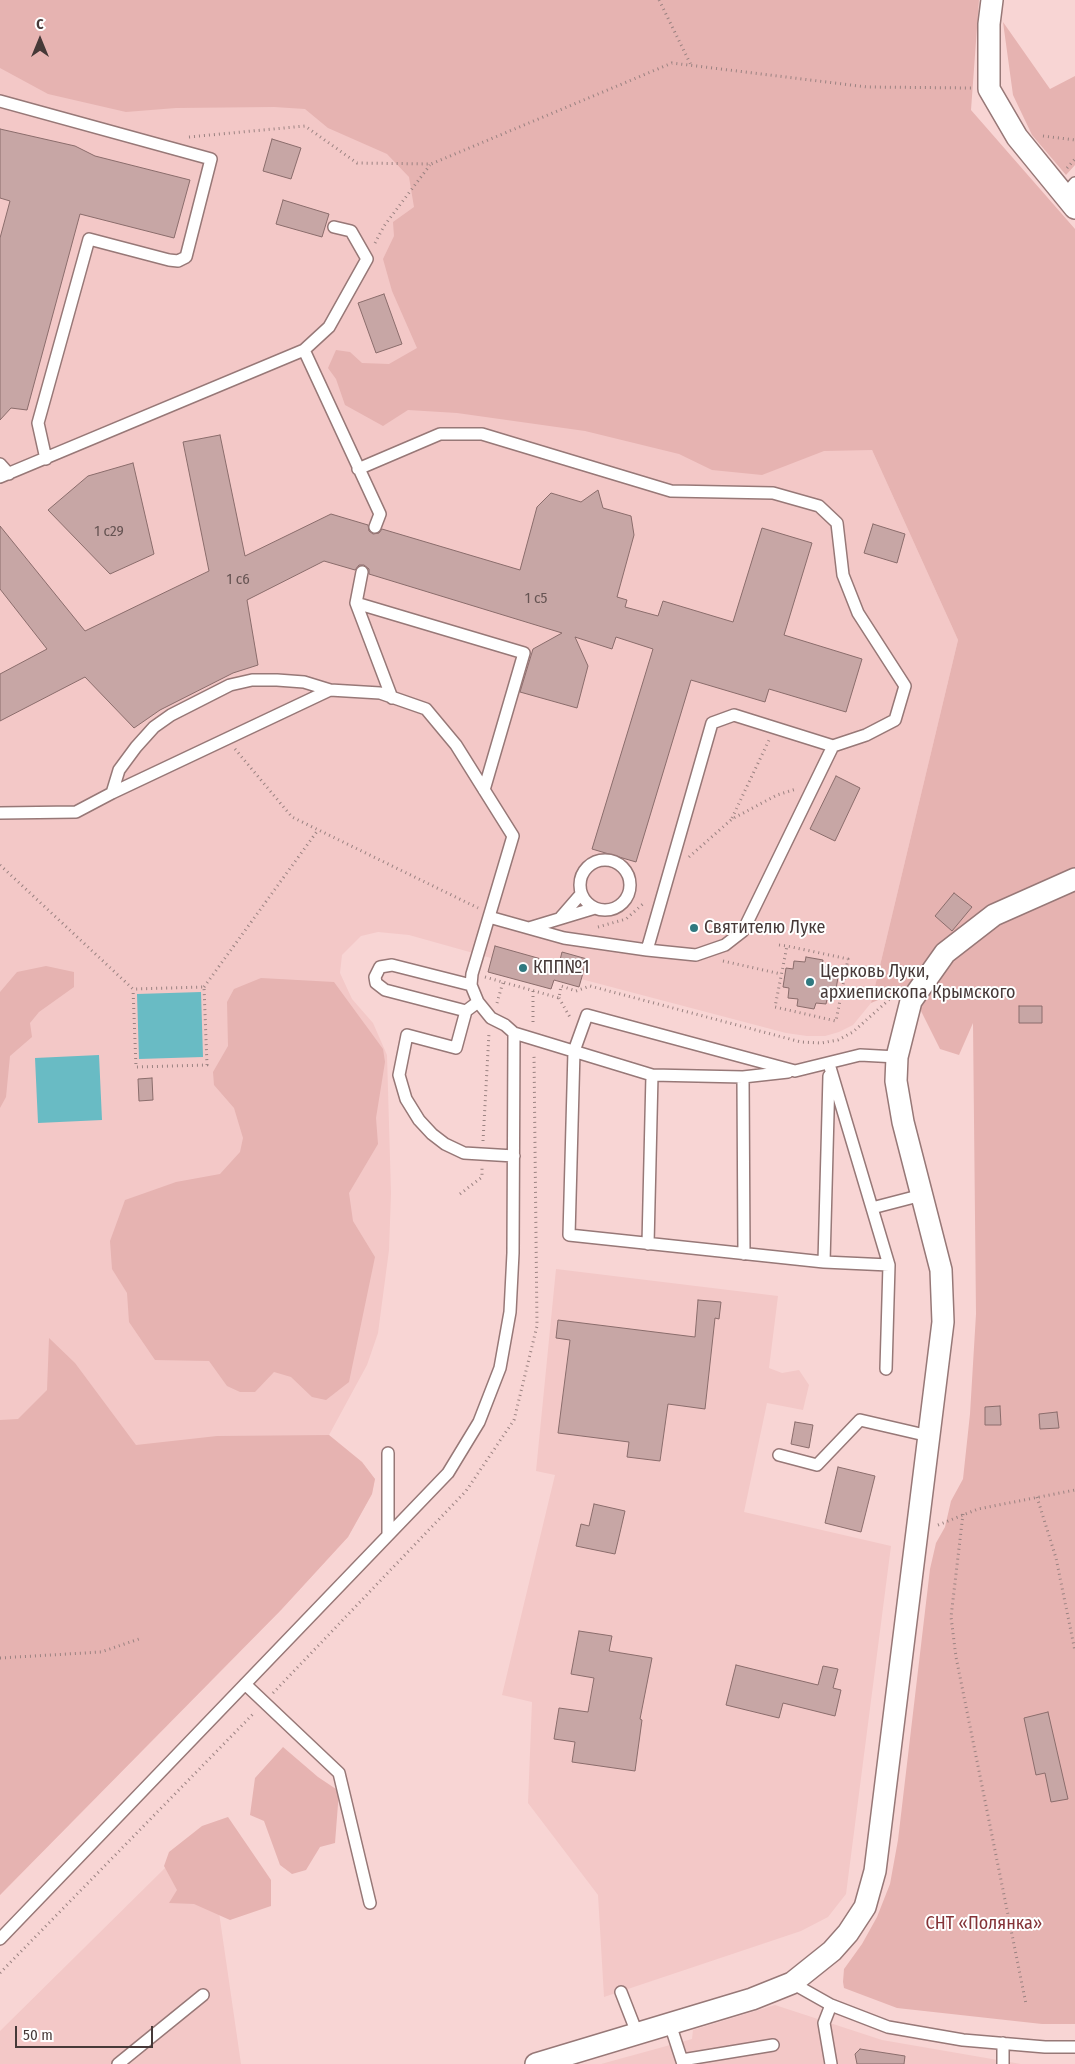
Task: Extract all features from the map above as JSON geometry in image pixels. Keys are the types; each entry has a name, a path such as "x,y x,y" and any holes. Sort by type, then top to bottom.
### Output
{"street":[{"path":"992,0 989,24 989,89 1017,137 1071,196"},
{"path":"536,2064 752,1999 792,1983 832,1951 848,1933 864,1907 875,1871 943,1322 940,1270 903,1122 896,1080 897,1057 911,1001 945,953 994,915 1075,879"}],"lane":[{"path":"0,101 211,159 186,257 178,261 169,260 89,239 38,423 46,459"},
{"path":"0,464 5,476 304,350 329,327 367,259 351,231 334,227"},
{"path":"304,350 380,514 375,527"},
{"path":"358,469 440,434 482,434 671,491 773,492 819,506 837,523 844,575 858,613 905,686 895,720 866,736 833,746 734,715 712,723 647,950"},
{"path":"362,572 356,603 392,698"},
{"path":"356,603 524,653 484,790"},
{"path":"112,793 119,770 136,747 154,728 171,715 230,685 252,680 277,680 304,682 330,690 380,693 426,710 456,745 513,836 472,979 478,1002 491,1018 506,1024 514,1033 652,1075 742,1078 795,1071 860,1056 897,1057"},
{"path":"0,813 76,812 112,793 330,690"},
{"path":"489,915 564,938 647,950 696,955 725,945 743,931 833,746"},
{"path":"606,859 615,862 624,867 629,876 628,895 623,903 614,908 604,910 595,908 581,894 580,884 587,866 596,861 606,859"},
{"path":"561,918 581,894"},
{"path":"529,928 595,908"},
{"path":"466,1011 385,990 376,983 375,977 380,967 392,965 472,979"},
{"path":"478,1002 466,1011 456,1048 407,1035 399,1075 406,1099 432,1134 445,1144 464,1153 482,1156 514,1156"},
{"path":"795,1071 587,1015 574,1052 569,1235 824,1262 889,1265"},
{"path":"0,1939 448,1473 479,1422 500,1368 510,1312 513,1253 514,1033"},
{"path":"829,1064 889,1265 886,1369"},
{"path":"824,1262 829,1064"},
{"path":"648,1244 652,1075"},
{"path":"742,1078 744,1254"},
{"path":"872,1208 922,1195"},
{"path":"778,1455 817,1465 860,1420 929,1436"},
{"path":"388,1453 388,1536"},
{"path":"245,1684 339,1773 370,1903"},
{"path":"792,1983 832,2005 888,2026 963,2040 1075,2047"},
{"path":"621,1992 637,2033"},
{"path":"118,2064 203,1995"},
{"path":"831,2064 824,2023 832,2005"},
{"path":"670,2024 682,2062 773,2046"},
{"path":"1003,2043 1003,2064"}],"path":[{"path":"659,0 691,66"},
{"path":"186,137 305,126 357,163 431,164 672,63 868,87 989,89"},
{"path":"367,259 384,226 431,164"},
{"path":"732,819 775,728"},
{"path":"226,739 292,817 489,915"},
{"path":"133,989 136,1067 207,1065 204,987 318,830"},
{"path":"0,865 133,989 204,987"},
{"path":"779,945 787,946 848,959 836,1021 775,1007 787,946"},
{"path":"696,955 781,974"},
{"path":"472,979 503,982 558,998 561,986 576,991 590,986 802,1042 821,1043 838,1040 853,1032 897,992"},
{"path":"460,1194 482,1177 488,1036 491,1018 503,982"},
{"path":"0,1973 264,1703 466,1491 514,1420 537,1326 533,991"},
{"path":"916,1534 963,1514 1075,1490"},
{"path":"1037,1497 1056,1558 1075,1651"},
{"path":"963,1514 951,1618 956,1657 1026,2004"},
{"path":"0,1658 101,1652 139,1640"}],"shaded area":[{"path":"0,0 640,0 872,450 958,640 871,1003 853,1025 825,1036 807,1036 786,1033 581,979 554,980 551,989 488,972 491,958 409,935 378,932 361,936 342,955 340,973 352,999 373,1023 387,1055 391,1193 389,1250 378,1333 367,1365 329,1435 362,1462 375,1479 372,1494 348,1537 281,1610 0,1895"},
{"path":"556,1269 778,1296 769,1368 782,1373 799,1370 809,1385 803,1410 767,1403 744,1512 891,1546 846,1894 828,1917 801,1931 604,1997 598,1895 528,1803 532,1702 502,1695 555,1475 536,1471"},
{"path":"165,1868 214,1878 241,2064 0,2064 0,2031"},
{"path":"775,2005 882,2040 1021,2064 601,2064 692,2039 693,2030"}],"green space":[{"name":"СНТ «Полянка»","path":"0,0 979,0 971,110 1075,229 1075,2024 1042,2024 897,2008 844,1988 843,1982 844,1969 862,1944 877,1917 890,1884 898,1840 930,1569 936,1543 945,1527 951,1501 963,1479 970,1414 976,1314 973,1023 959,1055 940,1049 909,987 871,1003 958,640 872,450 824,451 762,475 712,470 679,454 585,431 457,413 408,410 383,426 345,405 336,379 328,368 336,350 350,352 362,363 389,364 417,348 392,291 383,259 394,236 393,222 414,207 409,177 387,154 328,128 305,109 274,107 176,108 126,112 48,94 0,68"},
{"path":"1003,22 1050,89 1075,76 1075,165 1066,175 1032,135 1013,95"},
{"path":"46,966 74,972 74,987 39,1012 30,1023 32,1037 10,1056 6,1097 0,1108 0,992 17,972"},
{"path":"261,978 334,982 383,1049 385,1062 376,1118 378,1144 349,1193 353,1221 375,1257 349,1382 326,1400 312,1397 291,1377 274,1372 255,1392 240,1392 227,1386 209,1361 155,1360 129,1322 127,1293 112,1269 110,1241 125,1200 176,1182 220,1174 240,1152 243,1138 234,1108 214,1085 213,1072 228,1046 227,1002 234,989"},
{"path":"49,1338 75,1363 136,1445 217,1436 329,1435 362,1462 375,1479 372,1494 348,1537 281,1610 0,1895 0,1420 18,1419 47,1390"},
{"path":"283,1747 318,1777 339,1791 335,1843 320,1847 306,1870 292,1874 280,1865 264,1821 250,1815 255,1778"},
{"path":"228,1817 271,1880 271,1906 230,1920 194,1904 169,1903 177,1890 164,1866 169,1852 202,1826"}],"water":[{"path":"201,992 203,1057 139,1059 137,994"},
{"path":"99,1055 102,1120 38,1123 35,1058"}],"building":[{"path":"0,129 75,146 95,156 190,180 174,238 80,214 27,410 11,408 0,420 0,238 10,201 0,198"},
{"path":"272,139 301,148 291,179 263,171"},
{"path":"283,200 329,214 322,237 276,224"},
{"path":"384,294 402,344 376,353 358,303"},
{"path":"220,435 245,556 331,514 368,525 369,531 373,534 379,533 382,529 520,570 537,507 551,493 581,502 598,490 603,508 631,516 634,535 617,597 627,600 625,607 658,616 663,601 733,622 762,528 812,543 784,635 862,659 846,712 769,689 765,702 691,680 636,862 592,849 653,649 616,637 612,649 575,637 588,666 577,708 520,692 533,649 562,633 369,574 369,569 364,565 359,565 355,570 324,561 247,600 258,665 233,673 160,710 134,728 85,677 0,721 0,674 47,649 0,589 0,526 85,631 209,571 183,442"},
{"path":"133,463 154,554 110,574 48,510 88,476"},
{"path":"873,524 905,534 897,563 864,553"},
{"path":"836,776 860,788 835,841 810,829"},
{"path":"954,893 972,907 952,931 935,916"},
{"name":"КПП№1","path":"495,946 559,964 562,952 587,959 579,987 554,980 551,989 488,972"},
{"name":"Церковь Луки, архиепископа Крымского","path":"806,957 823,960 822,966 833,967 831,976 838,977 835,996 828,995 826,1004 816,1003 814,1009 797,1006 798,999 788,998 789,988 783,987 786,968 793,969 794,961 805,962"},
{"path":"1019,1006 1042,1006 1042,1023 1019,1023"},
{"path":"152,1078 153,1100 139,1101 138,1079"},
{"path":"698,1300 721,1302 719,1319 715,1318 705,1409 668,1404 660,1461 627,1457 629,1442 558,1433 570,1340 556,1338 558,1320 695,1337"},
{"path":"1000,1406 1001,1425 985,1425 985,1407"},
{"path":"1057,1412 1059,1428 1040,1429 1039,1414"},
{"path":"795,1422 813,1425 809,1448 791,1444"},
{"path":"838,1467 875,1476 861,1532 825,1523"},
{"path":"594,1504 625,1511 615,1554 576,1546 581,1524 589,1526"},
{"path":"579,1631 612,1636 609,1651 652,1658 640,1719 642,1720 635,1771 572,1762 575,1742 554,1739 559,1708 588,1712 594,1678 571,1674"},
{"path":"736,1665 818,1685 823,1666 838,1669 833,1688 841,1690 835,1716 783,1703 779,1718 726,1705"},
{"path":"1048,1712 1068,1799 1051,1802 1045,1773 1036,1775 1024,1718"},
{"path":"860,2049 905,2056 904,2064 857,2064 855,2054"}],"place":[{"name":"Святителю Луке","path":"694,928"},
{"name":"КПП№1","path":"523,968"},
{"name":"Церковь Луки, архиепископа Крымского","path":"810,982"}]}
